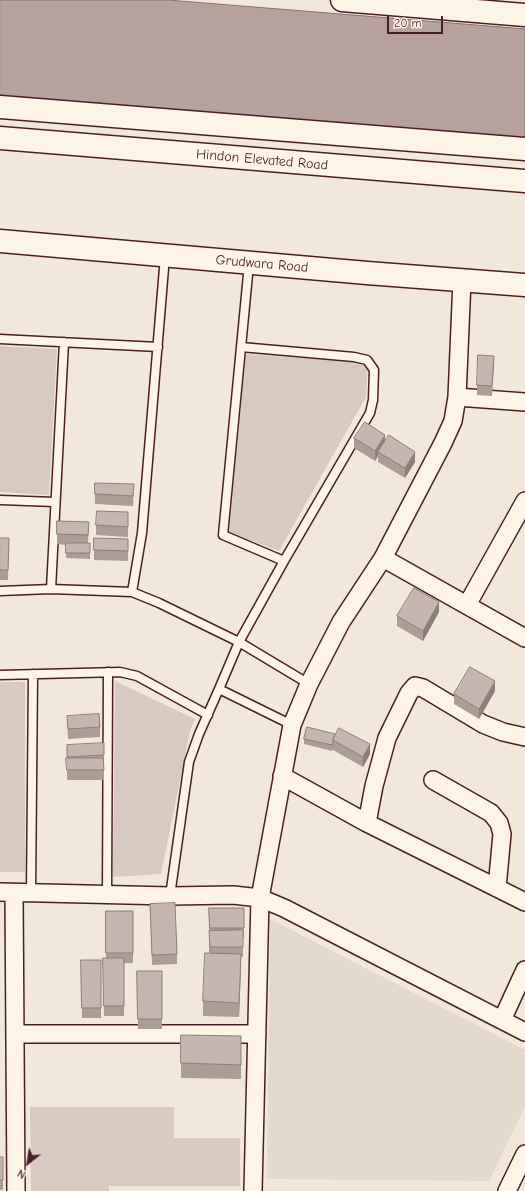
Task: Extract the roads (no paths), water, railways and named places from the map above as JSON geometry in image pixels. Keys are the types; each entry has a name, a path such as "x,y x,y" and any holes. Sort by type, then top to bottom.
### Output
{"main road":[{"path":"342,0 525,15"},
{"path":"0,107 525,149"},
{"name":"Hindon Elevated Road","path":"0,138 525,181"},
{"name":"Grudwara Road","path":"0,241 525,285"}],"street":[{"path":"253,1191 260,898 292,726 309,684 341,622 383,558 444,443 453,421 457,397 462,280"},
{"path":"457,397 525,402"},
{"path":"468,605 525,501"},
{"path":"383,558 525,638"},
{"path":"367,823 374,786 387,738 409,693 416,686 423,688 483,724 503,732 525,737"},
{"path":"282,776 367,823 525,902"},
{"path":"433,780 491,813 499,823 502,834 497,888"},
{"path":"16,1191 15,1034 7,893 170,896 233,895 260,898 284,908 525,1032"},
{"path":"502,1020 525,970"},
{"path":"15,1034 257,1034"},
{"path":"507,1191 525,1154"}],"lane":[{"path":"132,592 142,533 166,255"},
{"path":"249,263 222,535 284,561"},
{"path":"0,338 158,347"},
{"path":"51,589 64,342"},
{"path":"170,896 189,762 199,734 239,642 370,413 373,400 374,370 367,360 354,357 241,347"},
{"path":"0,500 55,502"},
{"path":"0,591 51,589 132,592 160,603 239,642 309,684"},
{"path":"107,895 108,672"},
{"path":"0,675 120,672 137,676 208,715"},
{"path":"31,893 33,674"},
{"path":"219,690 292,726"}]}
